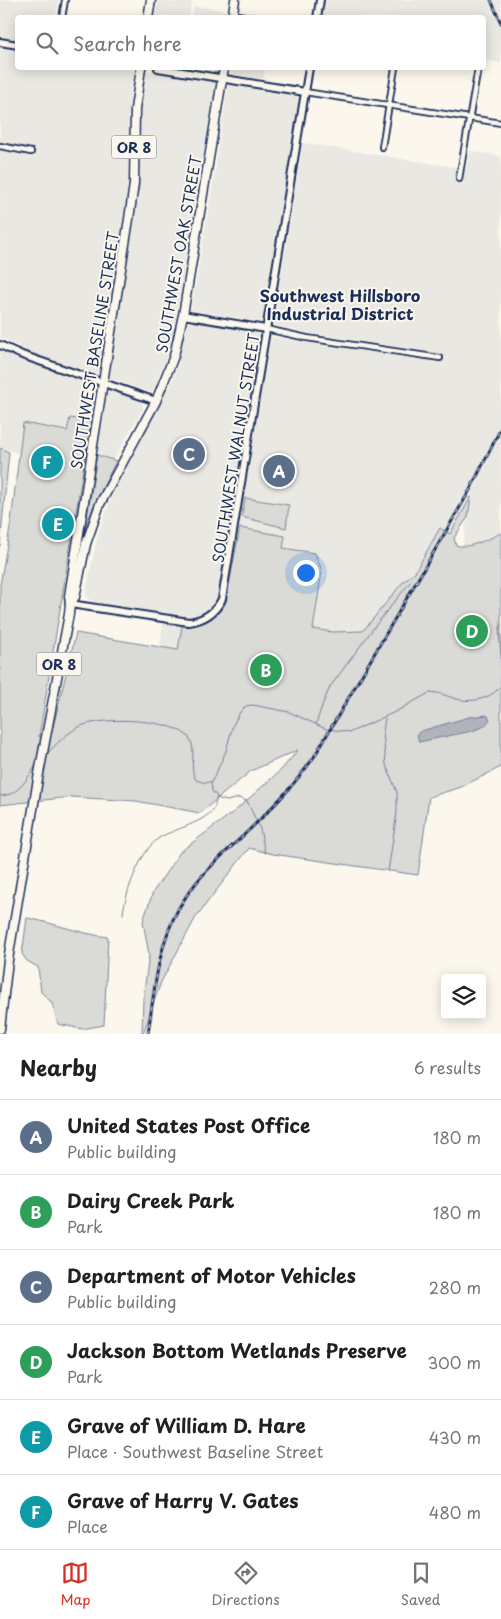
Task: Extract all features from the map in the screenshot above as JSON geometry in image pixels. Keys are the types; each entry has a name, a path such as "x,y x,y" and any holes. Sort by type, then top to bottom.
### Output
{"highway":[{"path":"148,15 151,0"},
{"path":"232,15 235,0"},
{"name":"SOUTHWEST BASELINE STREET","path":"0,1029 6,973 47,725 70,604 68,596 133,193 134,119 141,70"},
{"name":"SOUTHWEST OAK STREET","path":"70,604 76,597 86,544 100,504 156,401 172,364 183,315 224,70"}],"street":[{"path":"62,15 65,0"},
{"path":"318,15 320,0"},
{"path":"0,42 15,44"},
{"path":"171,70 501,123"},
{"name":"SOUTHWEST WALNUT STREET","path":"70,604 185,622 204,618 218,606 224,591 309,70"},
{"path":"382,147 395,70"},
{"path":"459,179 478,70"},
{"path":"0,146 31,152"},
{"path":"183,315 307,338 440,358"},
{"path":"0,346 156,401"}],"shaded area":[{"path":"0,0 59,0 56,15 15,15 15,39 0,36"},
{"path":"157,0 176,3 177,0 192,0 189,15 154,15"},
{"path":"324,0 501,0 501,63 486,60 486,15 321,15"},
{"path":"194,6 228,11 227,15 192,15"},
{"path":"0,48 15,51 15,70 134,70 130,95 127,199 100,373 96,374 27,352 27,359 97,385 91,421 70,418 68,431 23,423 20,454 0,447 0,351 18,359 19,346 0,337"},
{"path":"231,70 265,70 263,80 230,74"},
{"path":"146,71 216,83 173,333 166,358 152,393 109,378 137,198 141,108"},
{"path":"228,84 297,95 299,98 263,321 261,322 191,310"},
{"path":"303,143 466,169 470,151 501,156 501,533 486,541 463,546 470,499 450,535 440,529 415,572 403,582 364,631 333,632 313,629 322,571 283,548 241,528 238,529 271,337 436,362 437,353 309,333 273,325"},
{"path":"193,321 262,333 219,593 209,609 198,615 187,617 91,601 86,596 86,592 98,534 113,493 170,385 178,365 188,324"},
{"path":"108,389 142,401 143,409 113,460 97,455"},
{"path":"70,418 91,421 39,737 53,727 76,633 178,650 182,626 207,621 217,614 225,604 240,528 285,536 283,548 315,553 322,571 313,629 333,632 363,631 403,582 415,572 440,528 450,534 471,497 468,517 454,538 456,545 473,545 501,533 501,767 461,787 429,797 418,875 273,854 249,848 196,917 161,982 143,1034 143,999 149,955 143,921 153,892 180,852 236,810 282,769 298,750 251,771 200,813 136,801 71,797 0,805 0,585 11,522 23,423 67,431"},
{"path":"0,448 9,452 0,546"},
{"path":"97,455 116,461 93,507 85,530"},
{"path":"245,498 289,505 286,528 242,517"},
{"path":"163,623 182,626 178,650 160,647"},
{"path":"487,715 490,719 485,726 472,731 419,742 417,734 421,731 469,717"},
{"path":"27,918 108,937 104,1025 82,1029 58,1024 52,1003 41,992 38,967 27,961 22,954"}],"waterway":[{"path":"316,724 330,687 411,581"},
{"path":"501,625 499,631 501,654"},
{"path":"47,754 70,732 89,723 120,720 155,723 182,732 190,739 193,749 192,765 194,775 196,780 206,783 212,781 226,751 233,725 240,712 246,706 253,705 289,712 326,729 351,732 395,712 429,693 440,693 463,700 475,700 487,697 501,686"},
{"path":"385,718 383,732 386,765 397,792 397,812 388,872"},
{"path":"0,796 17,790 37,764"},
{"path":"211,782 212,791 219,799 227,801 239,798 247,801 260,829 265,853"},
{"path":"123,914 124,905 135,873 152,844 159,838 204,818 214,808 217,797"}],"railway":[{"path":"491,0 501,23"},
{"path":"148,1034 155,983 161,957 168,932 182,903 200,878 281,797 314,757 470,490 501,428"}],"place":[{"name":"Department of Motor Vehicles","path":"189,454"},
{"name":"Grave of Harry V. Gates","path":"47,462"},
{"name":"United States Post Office","path":"279,471"},
{"name":"Grave of William D. Hare","path":"58,524"},
{"name":"Jackson Bottom Wetlands Preserve","path":"472,631"},
{"name":"Dairy Creek Park","path":"266,670"}],"district":[{"name":"Southwest Hillsboro Industrial District","path":"340,304"}]}
